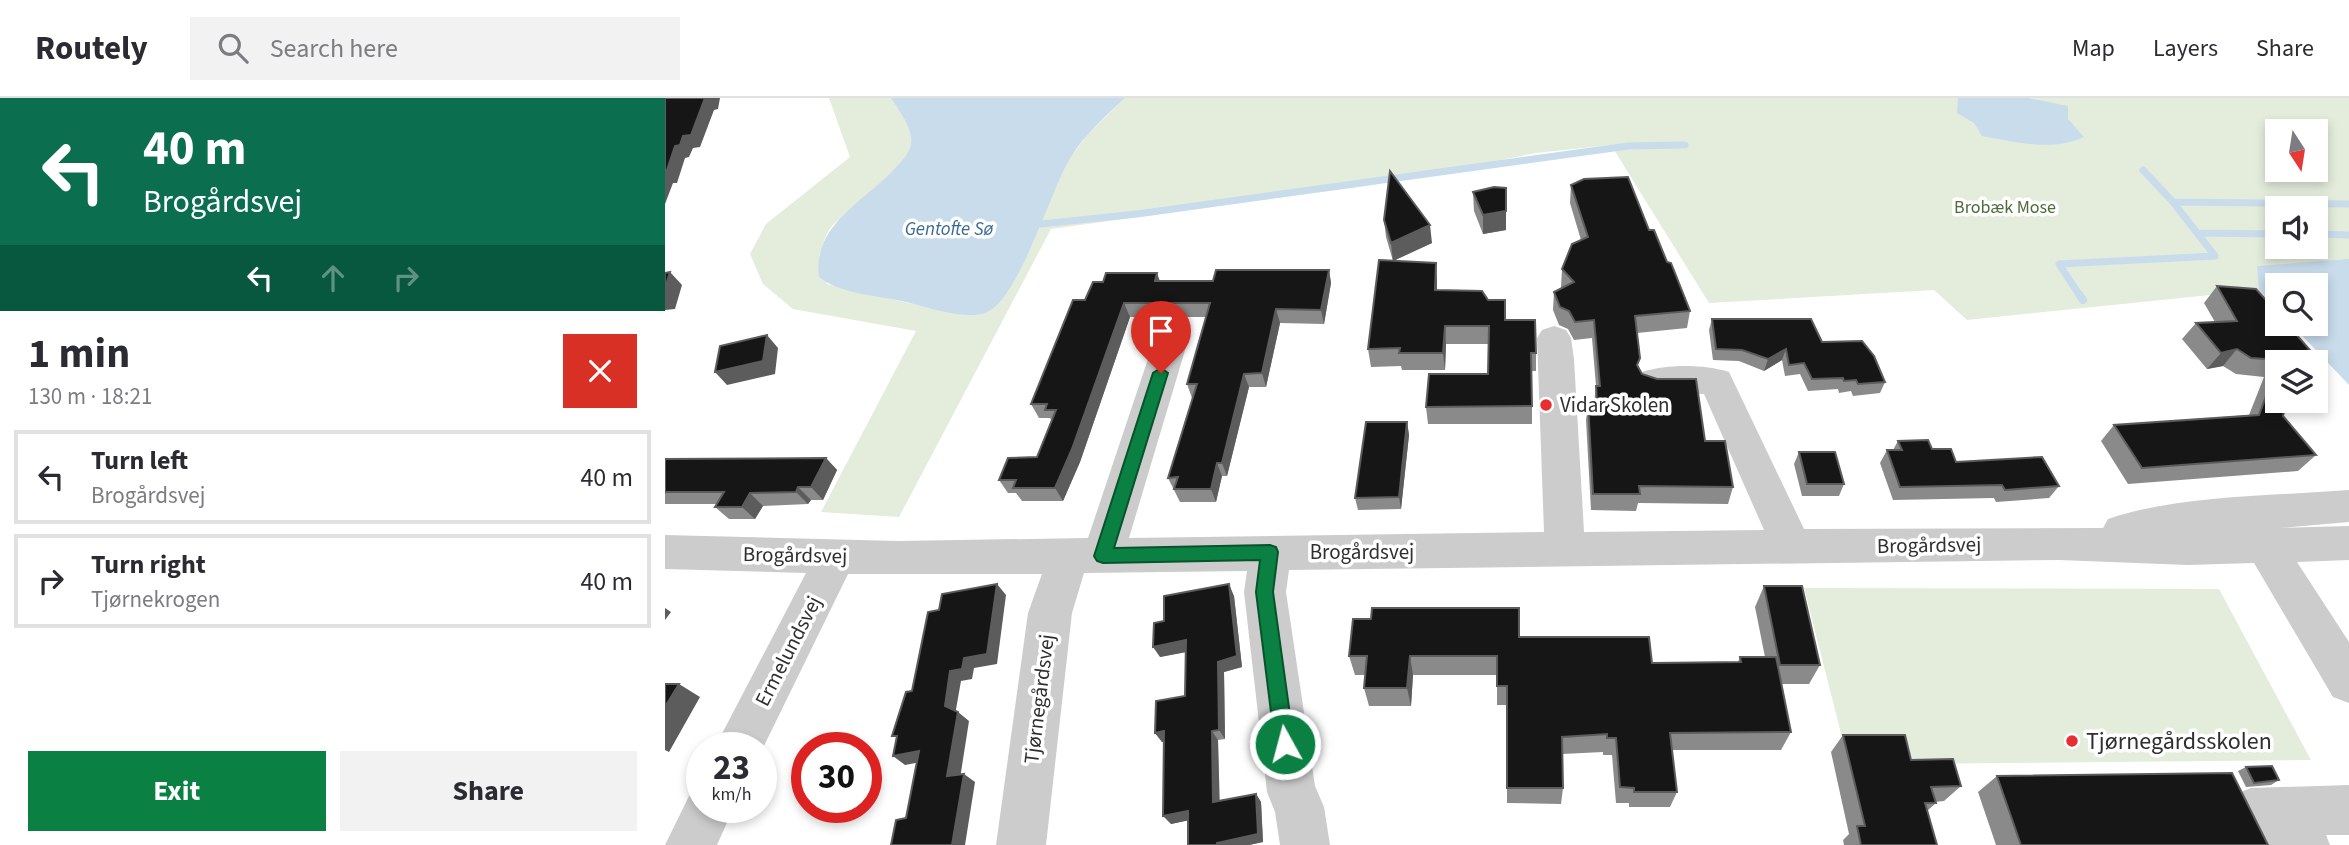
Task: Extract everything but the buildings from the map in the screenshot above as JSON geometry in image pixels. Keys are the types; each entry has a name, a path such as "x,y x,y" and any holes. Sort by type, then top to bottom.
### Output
{"street":[{"path":"1554,338 1565,550"},
{"name":"Tjørnegårdsvej","path":"1021,845 1050,613 1086,556 1169,347"},
{"path":"1655,381 1716,381 1792,547"},
{"name":"Brogårdsvej","path":"665,552 1086,556 2059,543 2188,548 2349,506"},
{"path":"2255,531 2349,682"},
{"name":"Brogårdsvej","path":"2255,531 2349,543"},
{"path":"1270,552 1265,592 1291,792 1302,826"},
{"name":"Ermelundsvej","path":"748,732 837,555"},
{"path":"2286,834 2349,810"},
{"path":"690,845 701,823"}],"green space":[{"name":"Brobæk Mose","path":"829,98 891,98 910,131 911,143 900,166 890,177 830,229 819,256 827,284 943,311 1016,274 1069,159 1088,134 1125,98 2349,98 2349,383 2322,336 2328,336 2328,273 2265,273 2265,296 2259,290 1967,320 1934,290 1709,303 1611,145 1536,153 1373,185 1051,229 899,517 821,512 916,331 793,309 763,284 750,254 766,224 850,157"},
{"path":"1804,588 2219,589 2311,760 1899,764 1844,745"}],"water":[{"name":"Gentofte Sø","path":"891,98 1125,98 1089,133 1071,157 1010,289 997,305 985,313 956,314 861,294 838,288 819,277 819,258 833,227 885,179 909,150 910,131"},
{"path":"1958,98 2028,98 2068,106 2068,119 2084,137 2072,142 2046,145 1982,136 1974,123 1957,113"},
{"path":"2349,259 2349,385 2328,363 2328,350 2316,350 2302,336 2328,336 2328,273 2265,273 2265,296 2259,290 2257,266"}],"waterway":[{"path":"1041,224 1137,214 1628,146 1685,145"},
{"path":"2143,170 2173,202"},
{"path":"2173,202 2349,204"},
{"path":"2173,202 2197,233"},
{"path":"2080,296 2059,264 2215,256 2197,233"},
{"path":"2197,233 2265,234"},
{"path":"2328,234 2349,235"},
{"path":"2079,294 2083,300"}],"place":[{"name":"Vidar Skolen","path":"1546,405"},
{"name":"Tjørnegårdsskolen","path":"2072,741"}],"route":[{"path":"1161,373 1103,556 1270,552 1265,592 1285,744"}]}
